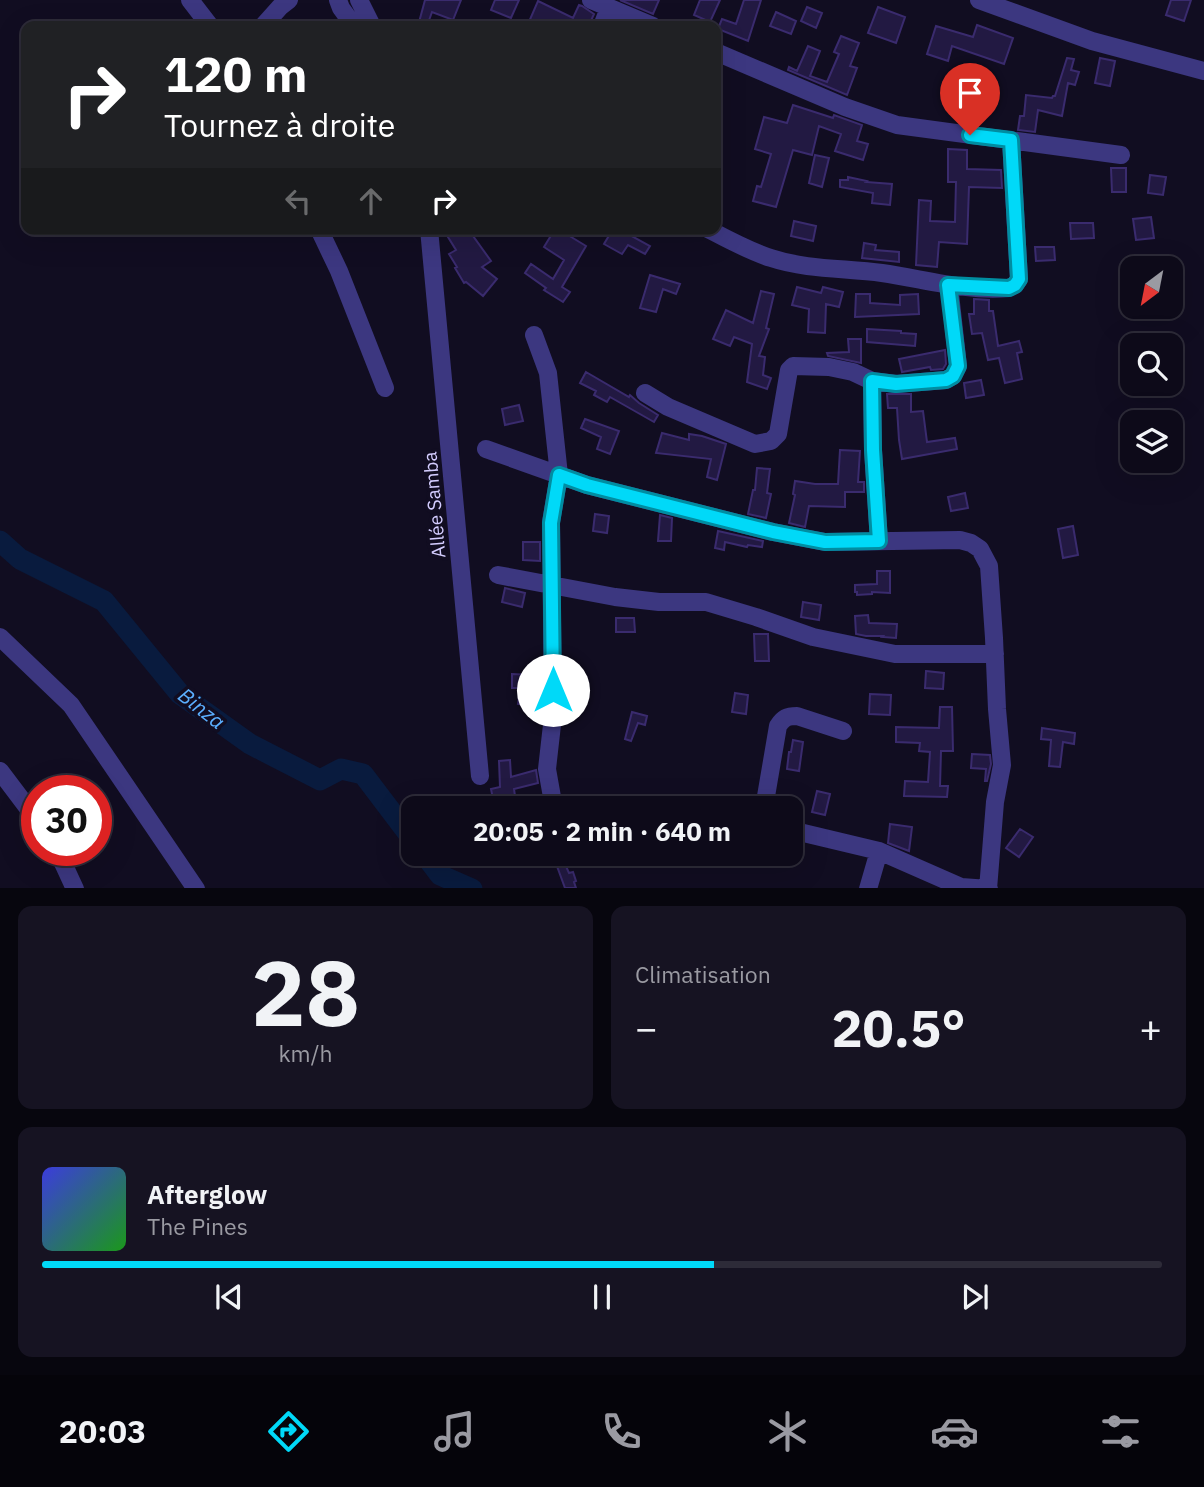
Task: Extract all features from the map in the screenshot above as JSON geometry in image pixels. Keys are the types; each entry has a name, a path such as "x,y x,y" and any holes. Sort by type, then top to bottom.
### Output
{"street":[{"path":"190,0 206,21"},
{"path":"268,21 289,0"},
{"path":"338,0 350,21"},
{"path":"351,0 364,21"},
{"path":"359,0 370,21"},
{"path":"591,0 641,21"},
{"path":"979,0 1092,41 1204,71"},
{"path":"604,21 609,8"},
{"path":"721,54 845,107 897,125 1121,155"},
{"path":"719,235 746,249 797,265 882,273 948,285 1009,288 1019,279 1011,140"},
{"path":"321,235 339,271 385,388"},
{"name":"Allée Samba","path":"430,235 480,776"},
{"path":"645,393 668,407 755,444 771,441 778,434 789,370 793,366 829,367 853,372 872,381 896,384 946,380 953,376 958,366 948,285"},
{"path":"534,335 548,373 559,475 551,523 553,716 547,769 552,796"},
{"path":"872,381 879,541"},
{"path":"486,449 587,485 773,532 825,542 960,540 980,549 989,566 1002,765 995,802 988,888 961,887 879,851 803,833"},
{"path":"498,575 626,598 706,602 813,637 895,654 995,654"},
{"path":"0,637 71,705 196,888"},
{"path":"766,796 778,726 782,719 797,716 843,731"},
{"path":"0,771 21,799"},
{"path":"868,888 879,851"},
{"path":"65,866 75,888"}],"building":[{"path":"425,0 461,0 453,20 432,12 429,21 419,21"},
{"path":"495,0 519,0 511,18 491,10"},
{"path":"620,0 659,0 653,14"},
{"path":"700,0 720,0 710,21 694,15"},
{"path":"744,0 761,0 748,41 721,30 722,19 736,24"},
{"path":"1171,0 1191,0 1184,21 1166,15"},
{"path":"538,1 573,18 579,5 594,14 591,21 529,21"},
{"path":"807,7 822,13 816,28 801,21"},
{"path":"878,7 905,17 896,43 868,33"},
{"path":"776,12 796,21 791,34 770,26"},
{"path":"977,25 1013,38 1004,64 952,46 948,61 927,54 936,26 973,37"},
{"path":"841,36 859,43 850,66 857,68 847,95 788,70 789,67 797,71 808,46 820,51 810,76 827,82 839,54 834,52"},
{"path":"1067,58 1074,59 1071,70 1079,72 1075,85 1068,83 1062,116 1038,110 1035,132 1018,130 1020,116 1024,116 1026,95 1052,98 1055,96"},
{"path":"1100,58 1115,61 1110,86 1095,83"},
{"path":"793,105 862,125 857,141 868,144 863,160 835,151 841,134 819,126 812,155 793,150 776,207 753,201 757,186 761,187 771,154 755,149 764,117 787,123"},
{"path":"948,149 967,150 967,169 1001,170 1002,188 969,187 967,244 939,242 937,267 916,265 919,200 931,201 930,221 955,222 956,182 948,182"},
{"path":"815,155 829,158 822,187 809,183"},
{"path":"1111,168 1126,168 1126,192 1112,192"},
{"path":"1150,175 1166,177 1163,195 1148,193"},
{"path":"848,177 866,182 892,184 890,205 872,203 873,193 840,187 840,180 848,180"},
{"path":"1151,217 1154,238 1136,240 1133,219"},
{"path":"794,221 816,226 813,241 791,236"},
{"path":"1070,223 1093,223 1094,238 1071,239"},
{"path":"472,235 491,261 482,267 497,279 483,296 464,283 455,268 457,267 449,254 456,250 448,237"},
{"path":"551,235 568,235 586,246 562,287 570,292 563,302 525,273 531,264 553,279 564,260 544,247"},
{"path":"609,235 630,235 650,246 645,254 628,245 622,254 604,244"},
{"path":"864,243 876,245 875,250 899,252 899,262 862,258"},
{"path":"1035,247 1054,247 1055,260 1036,261"},
{"path":"650,275 680,284 676,294 663,289 656,312 640,308"},
{"path":"797,287 821,293 823,287 843,292 839,307 826,304 825,333 808,332 809,309 792,305"},
{"path":"761,291 774,294 766,328 769,329 759,356 765,357 763,375 771,378 767,389 747,382 752,344 734,337 730,346 713,339 726,310 753,323"},
{"path":"856,294 870,294 870,303 900,305 900,295 918,294 919,314 855,317"},
{"path":"974,299 989,300 989,311 993,311 998,346 1019,341 1022,352 1017,353 1022,379 1005,383 999,358 988,360 982,333 972,334 969,314 974,314"},
{"path":"867,329 916,334 915,346 867,342"},
{"path":"848,339 861,339 861,363 828,356 827,353 849,352"},
{"path":"945,350 946,364 943,369 931,370 930,367 902,372 899,359"},
{"path":"586,372 629,397 630,395 658,415 654,422 610,397 607,402 594,395 596,391 580,383"},
{"path":"981,380 984,395 966,398 964,383"},
{"path":"887,394 911,394 911,412 923,411 927,442 955,438 957,449 902,459 897,408 888,408"},
{"path":"519,405 523,421 505,425 502,409"},
{"path":"585,419 619,431 610,454 597,449 601,437 581,428"},
{"path":"662,433 689,440 689,434 702,436 726,444 717,480 707,477 711,459 656,453"},
{"path":"840,450 860,451 858,482 864,482 864,492 845,492 845,507 809,506 805,527 789,523 795,481 838,484"},
{"path":"757,468 770,469 767,493 771,494 766,518 748,514 755,490"},
{"path":"965,493 968,508 951,511 948,497"},
{"path":"595,514 609,516 607,533 593,531"},
{"path":"660,515 672,518 671,541 658,541"},
{"path":"1073,526 1078,555 1063,558 1058,529"},
{"path":"718,531 763,541 762,547 725,542 724,550 715,548"},
{"path":"523,542 540,542 540,561 523,560"},
{"path":"877,571 890,571 890,593 857,595 855,585 877,584"},
{"path":"505,588 525,593 522,607 502,602"},
{"path":"803,602 821,605 819,620 801,617"},
{"path":"868,615 869,623 897,624 896,638 856,634 855,616"},
{"path":"616,618 634,618 635,632 616,632"},
{"path":"754,634 768,634 769,661 755,661"},
{"path":"926,671 944,673 943,689 925,688"},
{"path":"512,674 532,675 532,693 536,694 534,707 518,704 520,688 512,688"},
{"path":"735,693 748,695 746,714 732,712"},
{"path":"870,694 891,695 890,715 869,714"},
{"path":"940,707 952,707 953,751 941,751 940,786 948,786 947,797 904,796 905,781 928,782 930,752 919,751 920,743 896,742 896,727 939,728"},
{"path":"632,712 647,716 645,725 638,723 631,741 625,739"},
{"path":"1042,728 1075,733 1074,744 1063,742 1060,767 1049,766 1051,740 1041,739"},
{"path":"793,740 803,742 799,771 787,769"},
{"path":"972,754 990,755 987,781 986,769 971,768"},
{"path":"510,760 511,777 536,770 538,783 514,789 515,796 492,796 491,789 500,787 499,761"},
{"path":"817,791 830,794 825,815 812,812"},
{"path":"890,824 912,827 909,851 888,843"},
{"path":"1020,829 1033,837 1019,857 1006,848"},
{"path":"557,866 566,866 569,873 573,872 576,888 565,888"}],"waterway":[{"name":"Binza","path":"0,541 20,559 104,601 180,694 250,744 320,780 341,769 363,774 401,824"},
{"name":"Binza","path":"433,866 440,875 470,888"}],"route":[{"path":"553,690 551,523 559,475 587,485 773,532 825,542 879,541 872,381 896,384 946,380 953,376 958,366 948,285 1002,289 1015,285 1019,279 1011,140 970,135"}]}
